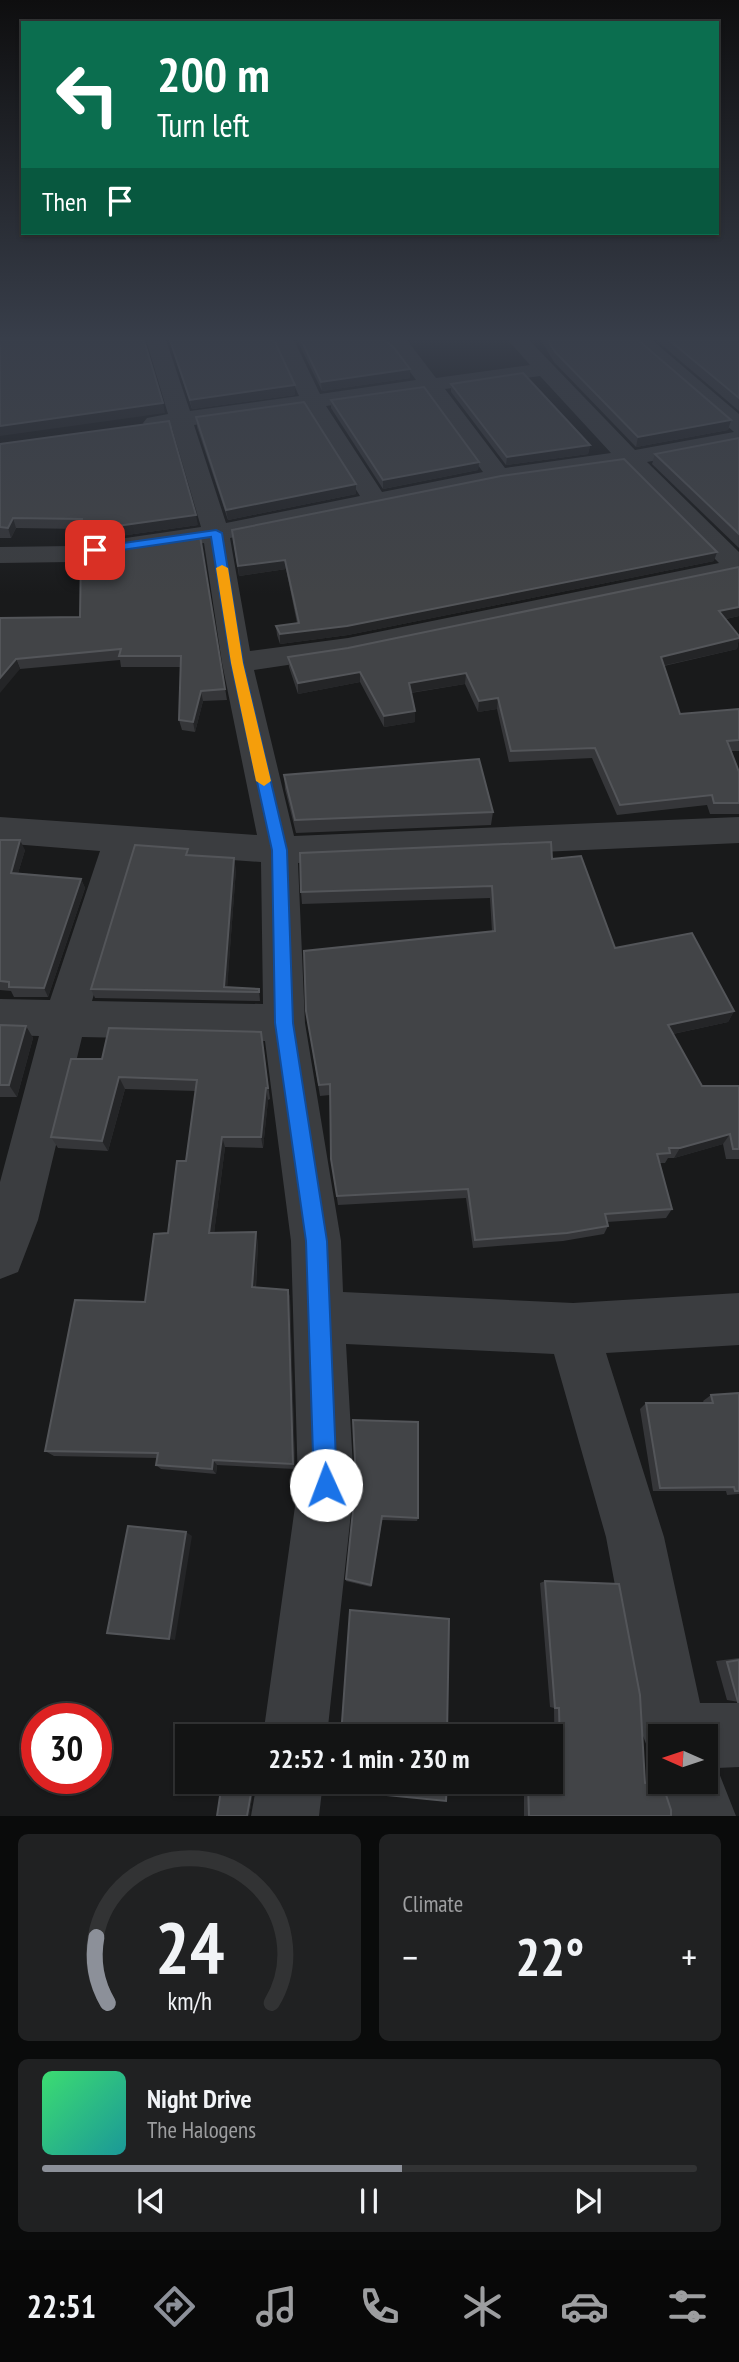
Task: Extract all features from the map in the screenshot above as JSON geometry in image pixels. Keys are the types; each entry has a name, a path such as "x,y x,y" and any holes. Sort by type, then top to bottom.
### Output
{"street":[{"path":"130,427 144,425"},
{"path":"182,425 216,533 237,663 279,850 284,1023 316,1241 326,1485 296,1724"},
{"path":"327,425 375,500"},
{"path":"461,425 499,476"},
{"path":"598,425 739,567"},
{"path":"0,555 71,554 216,533 499,476 629,458 739,438"},
{"path":"237,663 348,647 739,567"},
{"path":"0,830 279,850 739,831"},
{"path":"0,1254 14,1220 65,1019 123,837"},
{"path":"0,1017 284,1023"},
{"path":"320,1317 573,1329 739,1319"},
{"path":"573,1329 635,1536 673,1724"},
{"path":"718,1735 739,1735"},
{"path":"285,1816 288,1794"},
{"path":"694,1794 702,1816"}],"building":[{"path":"141,425 170,425 196,515 81,531 82,519 13,518 8,528 0,527 0,444"},
{"path":"198,425 318,425 356,484 226,510"},
{"path":"347,425 452,425 479,462 383,480"},
{"path":"482,425 571,425 590,445 507,457"},
{"path":"626,425 705,425 638,437"},
{"path":"739,438 739,534 655,454"},
{"path":"624,459 717,552 347,626 280,634 276,626 299,623 285,560 238,566 232,530 501,476"},
{"path":"200,536 225,689 201,691 193,722 179,720 181,656 119,656 121,649 16,659 0,678 0,618 80,617 81,553"},
{"path":"739,567 739,607 719,611 739,638 661,657 680,714 739,709 739,740 727,741 739,772 739,803 714,803 712,795 620,805 595,748 511,751 498,698 479,701 466,673 409,683 415,711 384,716 360,672 298,683 288,657 348,648"},
{"path":"479,759 493,812 295,820 284,775"},
{"path":"0,840 20,840 11,873 81,879 44,988 9,987 9,982 0,981"},
{"path":"551,842 552,859 581,856 615,948 692,933 734,1011 668,1025 702,1086 739,1086 739,1149 733,1149 730,1134 680,1148 669,1148 670,1153 657,1154 672,1209 605,1214 608,1226 567,1233 475,1240 468,1189 337,1196 331,1159 330,1084 319,1085 306,1011 304,951 495,931 492,886 301,892 300,853"},
{"path":"135,845 188,849 186,855 234,858 224,987 259,989 259,992 91,989"},
{"path":"0,1025 26,1026 9,1085 0,1085"},
{"path":"109,1028 261,1032 268,1088 261,1137 222,1137 209,1233 256,1232 252,1287 288,1290 293,1464 213,1460 212,1469 156,1465 158,1453 45,1451 75,1300 145,1302 154,1234 168,1233 177,1161 186,1161 197,1080 119,1077 102,1141 51,1137 71,1059 102,1059"},
{"path":"739,1393 739,1491 735,1491 734,1487 660,1488 646,1403 713,1403 711,1395"},
{"path":"353,1420 418,1422 418,1518 382,1516 371,1585 346,1579 356,1481"},
{"path":"128,1526 186,1532 169,1639 107,1633"},
{"path":"545,1581 619,1584 640,1695 645,1783 648,1784 648,1794 666,1794 671,1816 529,1816 528,1794 563,1794 563,1724 559,1724 559,1708 555,1708"},
{"path":"350,1610 449,1619 447,1724 342,1724"},
{"path":"739,1660 739,1702 738,1702 727,1662"},
{"path":"220,1794 251,1794 247,1816 217,1816"},
{"path":"377,1794 446,1794 446,1801"}],"slow traffic":[{"path":"222,568 237,663 264,781"}],"route":[{"path":"95,550 216,533 237,663 279,850 284,1023 316,1241 326,1485"}]}
